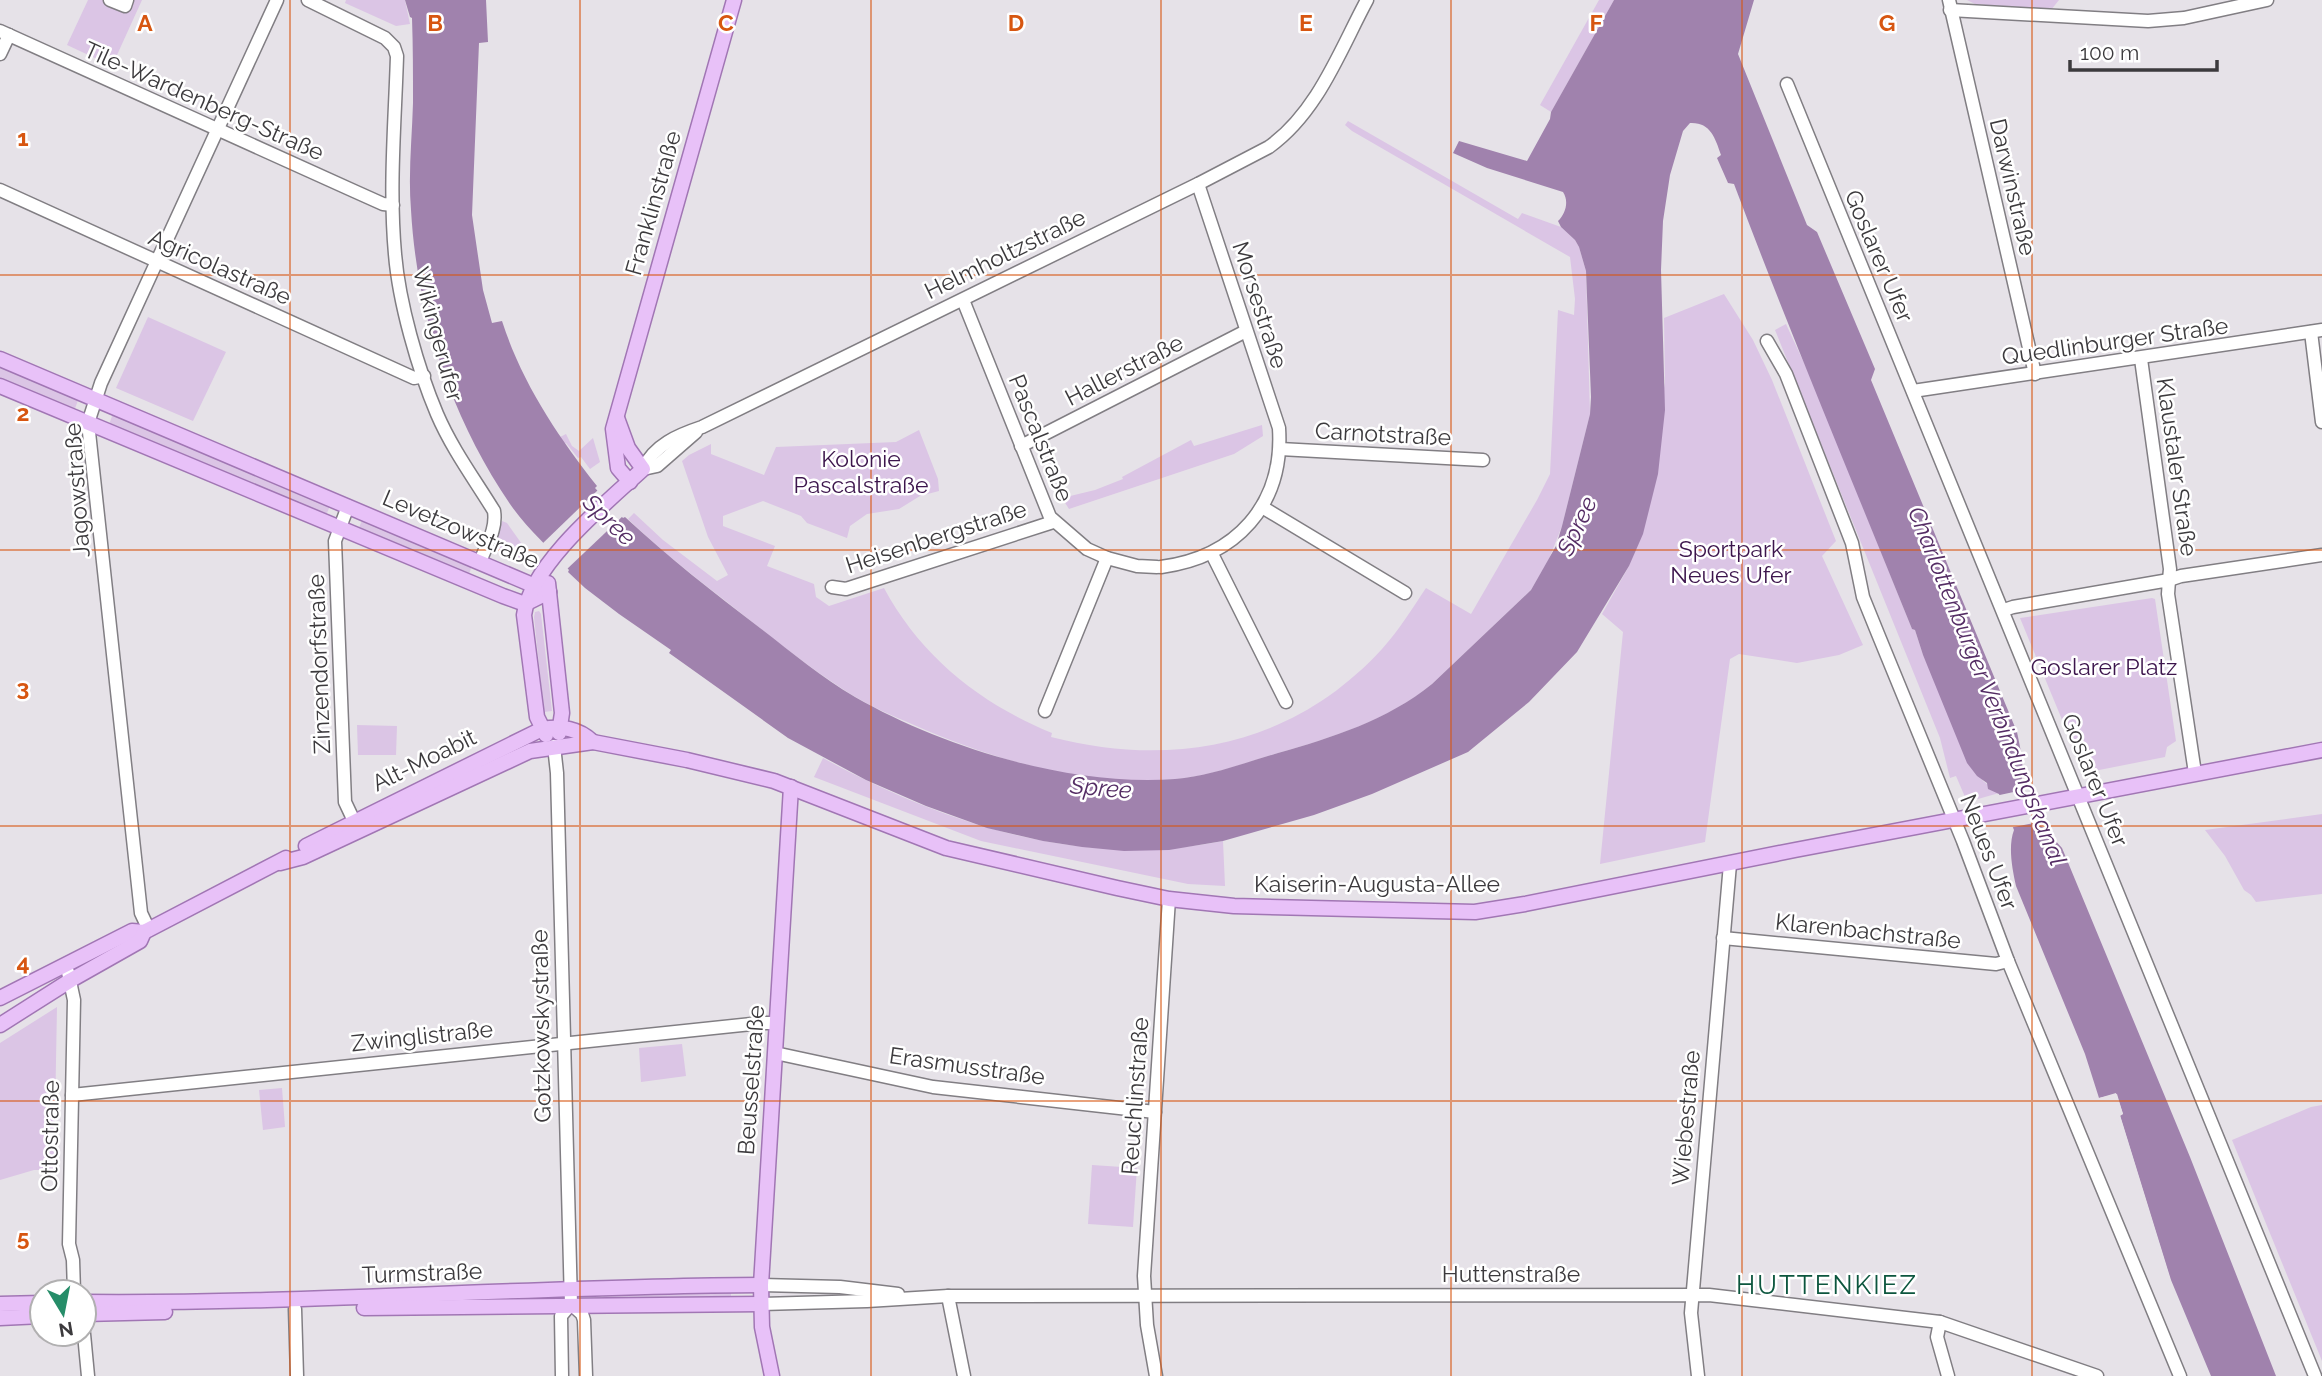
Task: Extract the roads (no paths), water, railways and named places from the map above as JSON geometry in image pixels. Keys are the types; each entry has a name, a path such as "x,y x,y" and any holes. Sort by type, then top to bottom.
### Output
{"main road":[{"name":"Franklinstraße","path":"630,482 618,468 612,429 734,0"},
{"name":"Levetzowstraße","path":"0,359 549,592"},
{"name":"Levetzowstraße","path":"0,386 525,604 549,592"},
{"path":"617,418 628,448 643,469"},
{"name":"Helmholtzstraße","path":"550,560 643,469"},
{"path":"550,560 534,584 525,604 524,615 536,709 542,729 554,746"},
{"name":"Gotzkowskystraße","path":"550,560 549,592 562,726 554,746"},
{"path":"471,583 480,562"},
{"name":"Alt-Moabit","path":"0,998 132,931 146,931 280,863 299,849 542,729 562,726 585,734 593,742"},
{"name":"Alt-Moabit","path":"280,863 303,857 530,751 554,746 593,742 687,760 791,787"},
{"path":"2079,796 2322,750"},
{"name":"Kaiserin-Augusta-Allee","path":"791,787 965,853 1169,898 1234,906 1475,912 1525,905 2079,796"},
{"name":"Beusselstraße","path":"772,1376 762,1327 761,1285 791,787"},
{"name":"Alt-Moabit","path":"0,1025 140,941 146,931"},
{"name":"Turmstraße","path":"98,1314 295,1309 489,1300 570,1288 761,1285"},
{"name":"Turmstraße","path":"98,1302 489,1300 571,1304 761,1304"},
{"path":"0,1304 28,1303"},
{"path":"0,1318 28,1317"}],"street":[{"path":"110,0 125,6 128,0"},
{"name":"Jagowstraße","path":"146,931 140,906 88,423 94,400 277,0"},
{"name":"Wikingerufer","path":"307,0 385,38 394,47 397,56 393,205 395,256 402,294 437,415 494,511 494,530 480,562"},
{"name":"Helmholtzstraße","path":"643,469 648,457 678,435 702,427 963,300 1269,147 1295,124 1313,100 1367,0"},
{"path":"1950,5 2148,20 2184,18 2267,0"},
{"name":"Darwinstraße","path":"1950,5 2035,374"},
{"path":"0,54 4,33"},
{"name":"Tile-Wardenberg-Straße","path":"4,33 383,204 393,205"},
{"name":"Goslarer Ufer","path":"1787,85 2004,610 2315,1376"},
{"name":"Morsestraße","path":"1198,184 1279,428 1280,445"},
{"name":"Agricolastraße","path":"0,190 414,378 424,376"},
{"name":"Pascalstraße","path":"963,300 1053,522 1087,549 1137,566 1159,567 1187,563 1212,554 1241,533 1262,507 1276,474 1280,445"},
{"name":"Hallerstraße","path":"1021,446 1246,331"},
{"path":"2317,331 2322,422"},
{"name":"Quedlinburger Straße","path":"1913,391 2317,331"},
{"name":"Neues Ufer","path":"1767,341 1779,358 1799,406 1852,543 1863,597 2008,961 2180,1376"},
{"name":"Klaustaler Straße","path":"2141,359 2170,569 2169,580"},
{"name":"Carnotstraße","path":"1280,445 1483,460"},
{"name":"Zinzendorfstraße","path":"348,506 335,541 345,802 354,821"},
{"path":"1262,507 1405,593"},
{"name":"Heisenbergstraße","path":"832,587 846,589 1053,522"},
{"path":"1212,554 1286,702"},
{"path":"2004,610 2181,576 2322,555"},
{"path":"1045,711 1107,558"},
{"path":"2169,580 2168,594 2195,773"},
{"name":"Gotzkowskystraße","path":"554,746 558,805 571,1304"},
{"name":"Wiebestraße","path":"1698,1376 1690,1313 1730,864"},
{"name":"Reuchlinstraße","path":"1156,1376 1147,1325 1144,1276 1169,898"},
{"name":"Klarenbachstraße","path":"1723,938 1996,964 2008,961"},
{"path":"65,965 71,980"},
{"name":"Ottostraße","path":"71,980 74,1000 69,1244 74,1278"},
{"name":"Zwinglistraße","path":"72,1095 777,1023"},
{"name":"Erasmusstraße","path":"775,1053 933,1087 1155,1112"},
{"name":"Huttenstraße","path":"761,1285 849,1287 916,1296"},
{"name":"Huttenstraße","path":"761,1304 867,1301 916,1296 1692,1294 1940,1322 2097,1376"},
{"path":"948,1296 964,1376"},
{"path":"562,1376 561,1316 571,1304 582,1314 584,1320 586,1376"},
{"path":"295,1309 297,1376"},
{"path":"1940,1322 1937,1337 1948,1376"},
{"path":"85,1348 88,1376"}],"water":[{"path":"405,0 486,0 488,42 479,43 472,215 483,290 492,323 502,321 520,366 542,408 597,486 595,488 623,518 806,664 855,697 890,715 968,747 1010,760 1094,777 1135,780 1175,779 1214,772 1318,741 1378,718 1432,684 1531,590 1556,546 1590,414 1586,271 1579,247 1558,221 1566,207 1563,192 1487,168 1453,153 1459,141 1527,161 1550,119 1551,112 1614,0 1754,0 1738,54 1807,225 1817,232 1875,369 1871,380 2017,732 2022,768 2019,790 2031,822 2043,827 2062,848 2190,1157 2276,1376 2211,1376 2171,1280 2120,1115 2123,1114 2117,1094 2099,1098 2085,1054 2016,886 2011,850 2014,830 1999,794 1988,789 1987,783 1977,776 1967,763 1734,184 1728,183 1717,158 1721,155 1707,128 1690,123 1683,131 1670,175 1663,221 1661,270 1665,410 1658,474 1643,534 1629,566 1577,652 1529,702 1468,752 1372,794 1314,815 1223,841 1169,850 1124,851 1082,847 987,828 926,806 866,780 788,738 669,653 671,650 585,588 517,513 470,436 454,400 429,326 415,249 410,197 412,18"}],"district":[{"name":"HUTTENKIEZ","path":"1827,1285"}],"park label":[{"name":"Kolonie Pascalstraße","path":"861,472"},
{"name":"Sportpark Neues Ufer","path":"1731,562"},
{"name":"Goslarer Platz","path":"2104,667"}],"water label":[{"name":"Spree","path":"609,520"},
{"name":"Spree","path":"1577,526"},
{"name":"Charlottenburger Verbindungskanal","path":"1987,686"},
{"name":"Spree","path":"1101,788"}]}
